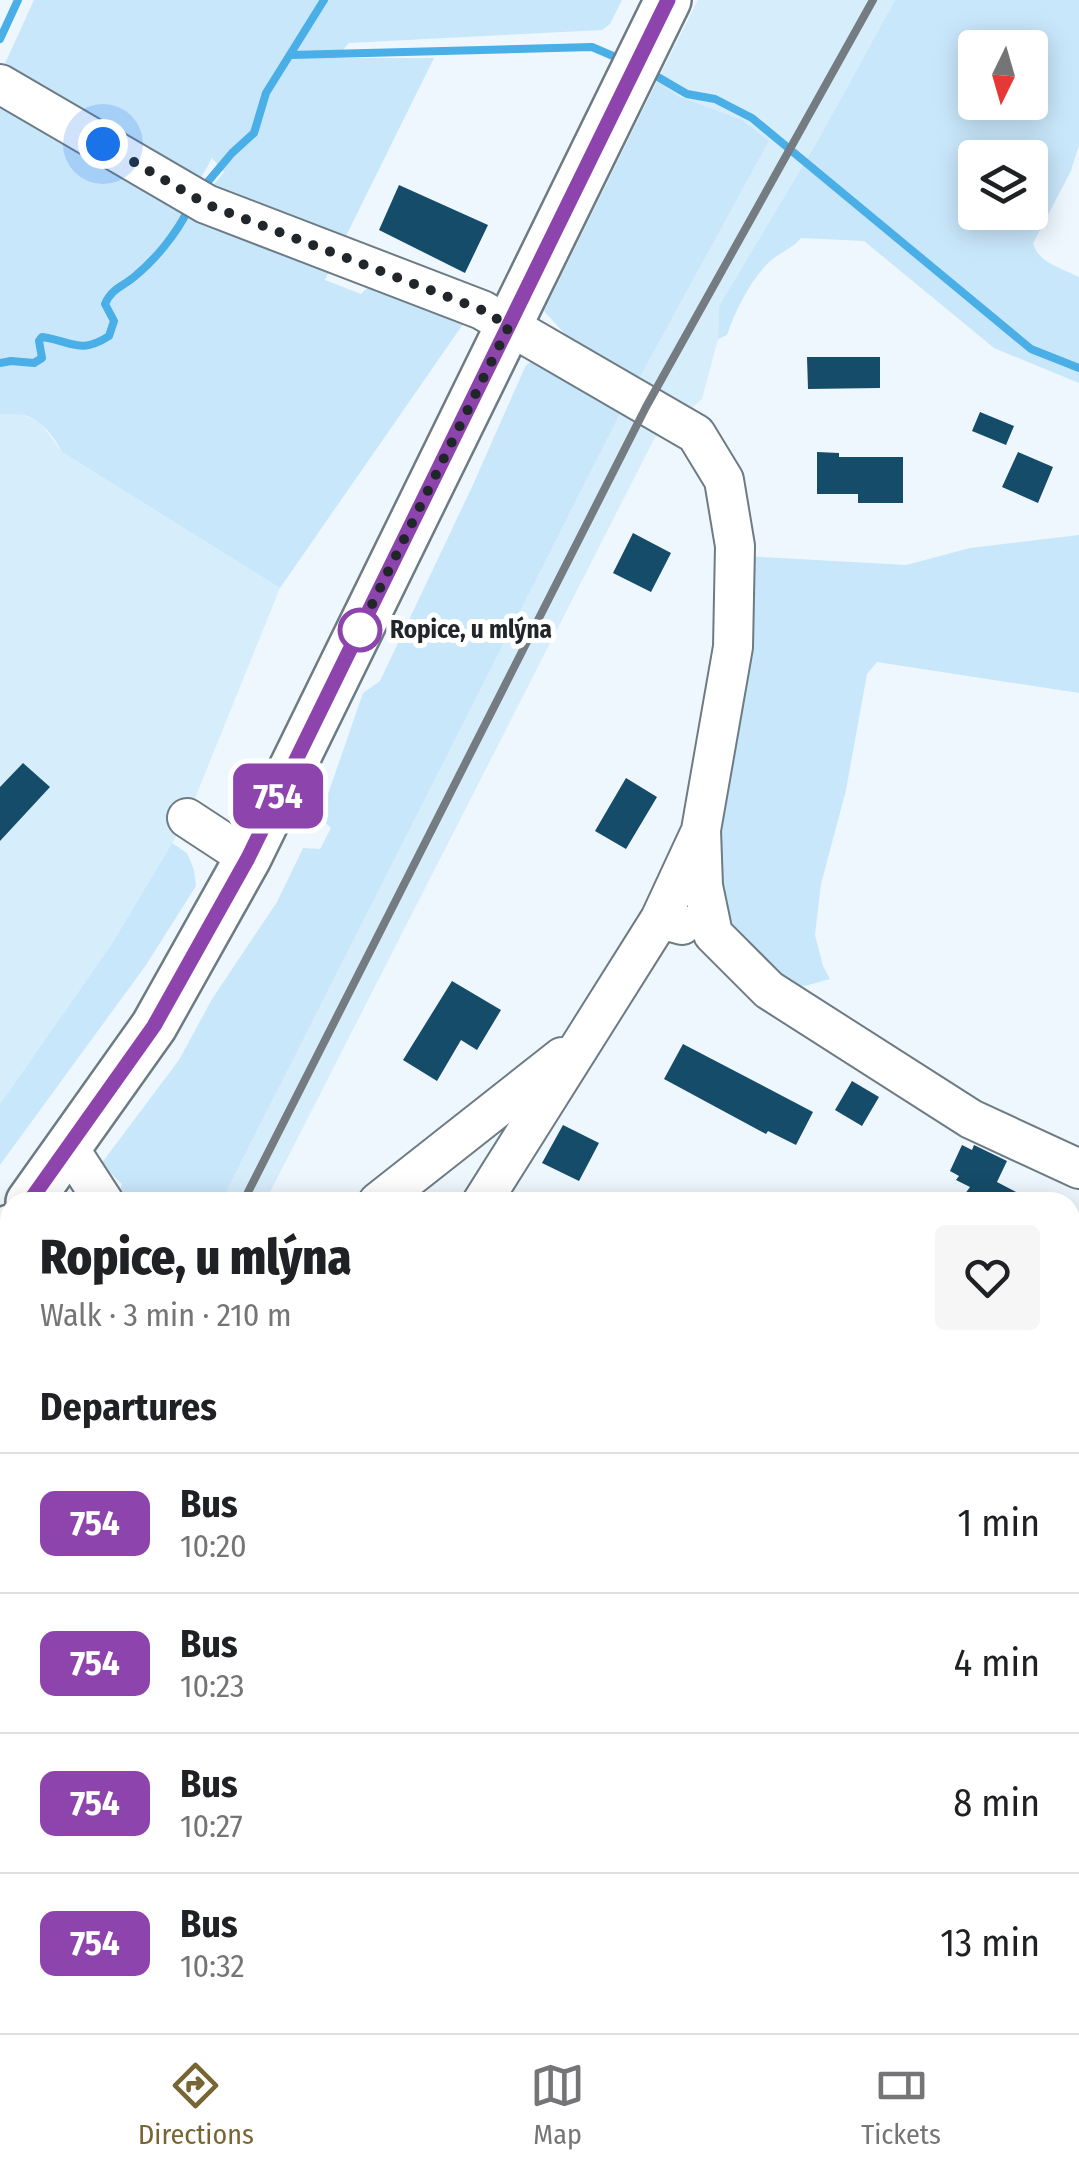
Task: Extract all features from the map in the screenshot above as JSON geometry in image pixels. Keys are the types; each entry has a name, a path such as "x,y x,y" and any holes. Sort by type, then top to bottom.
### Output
{"main road":[{"path":"36,1192 154,1026 248,858 651,35"}],"street":[{"path":"0,84 206,204 482,310 696,434 724,480 735,546 732,646 701,830 703,886 713,934"},
{"path":"187,818 248,858"},
{"path":"488,1192 660,920 701,830"},
{"path":"660,920 713,934 769,990 972,1119 1079,1169"},
{"path":"391,1192 583,1040"},
{"path":"69,1148 98,1192"}],"shaded area":[{"path":"34,0 622,0 610,24 602,30 349,43 336,58 434,58 341,246 206,194 224,172 212,158 196,187 2,70"},
{"path":"698,0 895,0 817,142 719,306 718,339 702,399 688,411 671,406 270,1192 226,1192 623,408 769,141 741,120 678,96 657,81"},
{"path":"895,0 1079,0 1079,145 1071,171 1048,215 1048,140 958,140 958,230 1040,230 1033,243 1035,250 1058,268 1079,277 1079,383 994,348 864,241 801,238 761,271 727,335 718,339 719,306 817,142"},
{"path":"657,81 678,96 742,120 769,141 634,388 575,345 544,311"},
{"path":"0,92 333,262 325,280 361,294 375,280 468,317 280,588 62,452 51,434 30,417 0,415"},
{"path":"534,360 623,408 226,1192 119,1192 122,1184 101,1164 179,1060 212,999 277,902 303,848 320,849 331,828 320,817 363,693 380,681 526,365"},
{"path":"15,412 40,422 62,452 280,588 187,818 111,945 0,1104 0,415"},
{"path":"1079,535 1079,693 877,662 867,674 846,790 821,884 815,935 830,979 787,991 740,951 712,894 745,556 906,565 970,548"},
{"path":"172,843 187,853 196,886 146,965 0,1165 0,1104 111,945"}],"building":[{"path":"399,185 488,225 465,273 379,230"},
{"path":"807,357 880,357 880,388 808,389"},
{"path":"980,412 1014,426 1006,445 972,431"},
{"path":"817,452 839,453 839,457 903,457 903,503 858,503 858,494 817,494"},
{"path":"1018,452 1053,467 1038,503 1002,487"},
{"path":"633,533 671,553 651,592 613,573"},
{"path":"23,763 50,787 0,841 0,787"},
{"path":"626,778 657,797 626,849 595,831"},
{"path":"452,981 501,1010 477,1050 461,1040 437,1081 403,1060"},
{"path":"683,1044 813,1112 796,1145 768,1131 766,1134 664,1079"},
{"path":"852,1081 879,1097 862,1126 835,1110"},
{"path":"563,1125 599,1143 579,1181 542,1163"},
{"path":"962,1145 972,1150 974,1145 1007,1161 997,1182 1016,1192 966,1192 970,1187 956,1180 959,1176 950,1171"}],"waterway":[{"path":"0,39 18,0"},
{"path":"200,191 254,133 266,93 324,0"},
{"path":"290,55 592,47 620,59"},
{"path":"651,73 687,94 715,99 752,118 1031,349 1079,368"},
{"path":"0,363 34,363 42,358 42,337 83,346 109,336 114,321 105,304 107,299 158,254 189,208"}],"railway":[{"path":"248,1192 646,407 873,0"}],"bus line":[{"name":"754","path":"36,1192 154,1026 248,858 668,0"}],"place":[{"name":"Ropice, u mlýna","path":"360,630"}],"route":[{"path":"103,144 206,204 482,310 509,326 352,645 360,630"}]}
